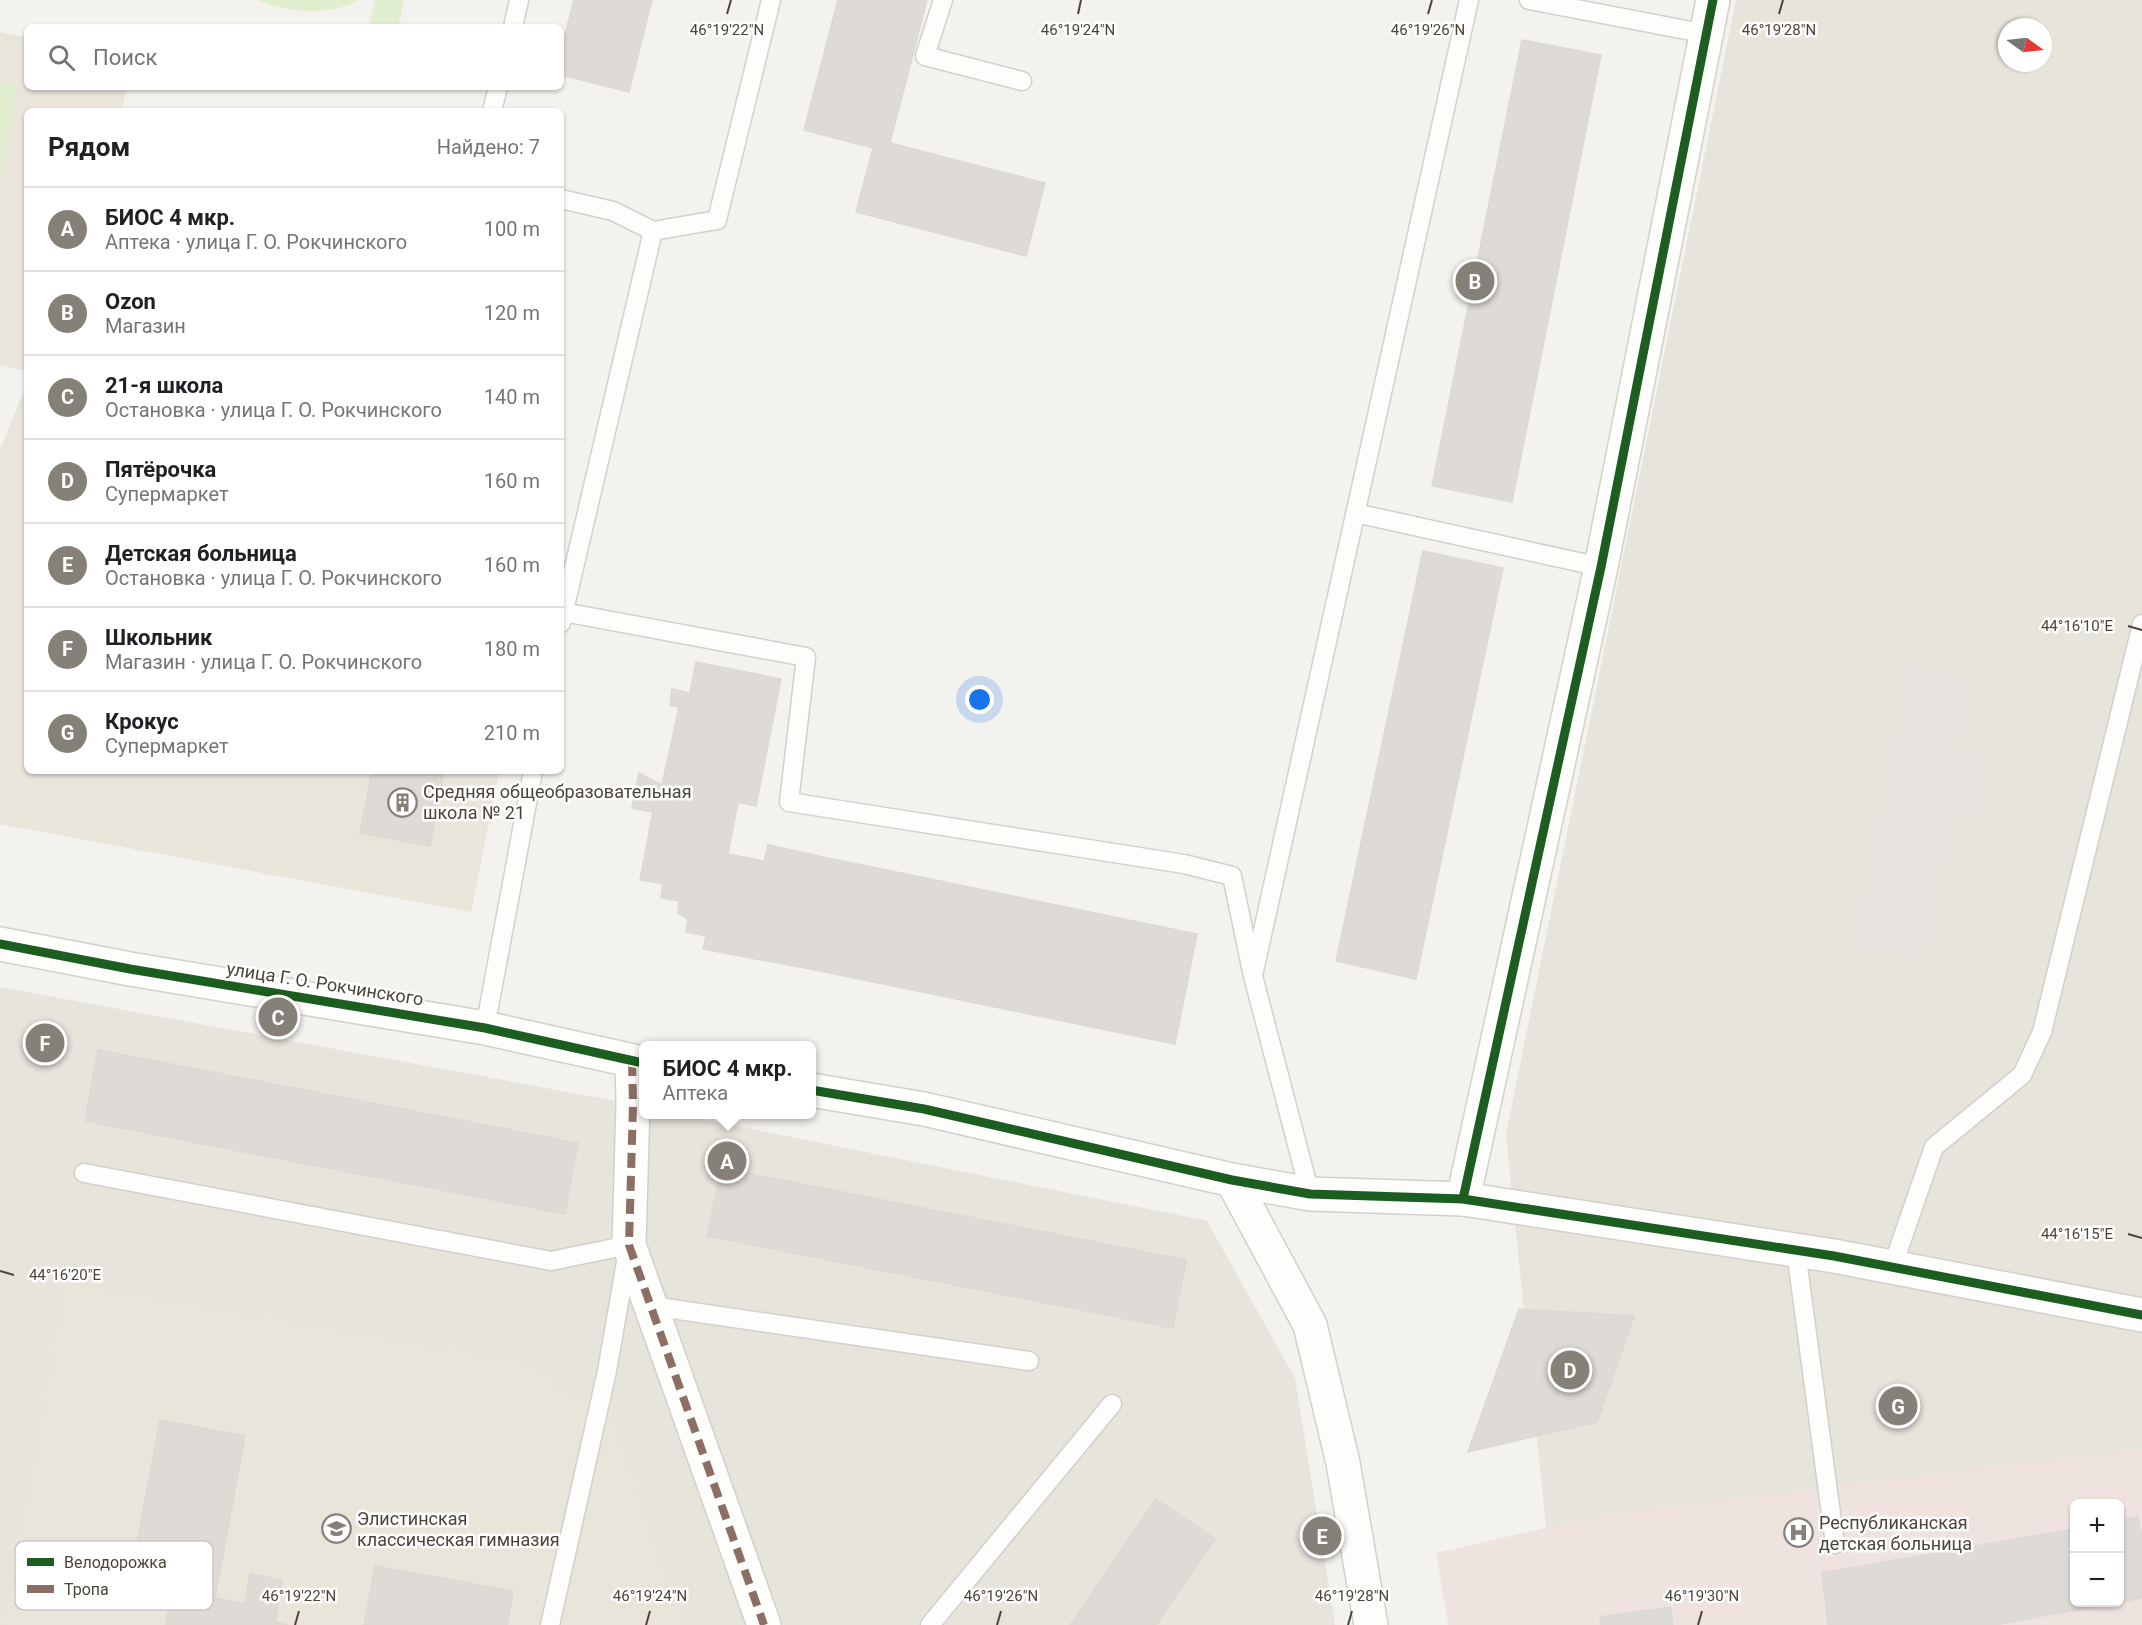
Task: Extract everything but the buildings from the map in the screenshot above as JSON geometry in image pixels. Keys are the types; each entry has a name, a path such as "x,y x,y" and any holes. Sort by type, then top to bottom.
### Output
{"street":[{"path":"1463,1199 1601,567 1713,0"},
{"name":"улица Г. О. Рокчинского","path":"0,944 130,969 485,1028 637,1062"},
{"path":"637,1062 633,1104 629,1245 764,1625"},
{"path":"816,1091 924,1109 1232,1180 1310,1194 1463,1199 1796,1251 2142,1315"},
{"path":"1232,1180 1310,1325 1343,1464 1371,1625"}],"lane":[{"path":"514,24 519,0"},
{"path":"564,200 613,211 653,231 717,220 771,0"},
{"path":"943,0 925,56 1022,81"},
{"path":"1253,976 1469,0"},
{"path":"1529,0 1707,34"},
{"path":"493,108 497,90"},
{"path":"564,609 653,231"},
{"path":"1356,513 1601,567"},
{"path":"564,617 806,657 789,802 1184,864 1232,876 1253,976 1310,1194"},
{"path":"1892,1268 1934,1148 2022,1075 2042,1032 2142,624"},
{"path":"485,1028 532,774"},
{"path":"84,1173 551,1261 629,1245 607,1371 549,1625"},
{"path":"1796,1251 1835,1544"},
{"path":"651,1306 1029,1361"},
{"path":"930,1625 1112,1404"}],"shaded area":[{"path":"1736,0 2142,0 2142,1625 1556,1625 1506,1134"},
{"path":"0,32 24,37 24,90 126,90 123,108 24,108 24,370 0,365"},
{"path":"24,390 24,774 498,774 471,912 0,824 0,450"},
{"path":"1907,666 1972,679 1958,750 1990,757 1979,817 1952,812 1925,960 1855,947"},
{"path":"0,987 633,1104 639,1110 639,1119 703,1119 1207,1221 1295,1378 1335,1625 0,1625"},
{"name":"Элистинская классическая гимназия","path":"66,1283 524,1363 616,1433 683,1625 5,1625 15,1569 15,1610 213,1610 213,1541 20,1541"},
{"name":"Республиканская детская больница","path":"2142,1449 2142,1625 1448,1625 1436,1553 1606,1514"}],"green space":[{"path":"257,0 359,0 334,9 308,11 282,8"},
{"path":"375,0 404,0 399,24 370,24"},
{"path":"0,82 17,85 0,181"}],"marked path":[{"path":"632,1061 629,1245 764,1625"}],"cycle path":[{"path":"1463,1199 1601,567 1713,0"},
{"path":"0,944 130,969 485,1028 639,1062"},
{"path":"816,1091 924,1109 1232,1180 1310,1194 1463,1199 1834,1256 2142,1315"}],"place":[{"name":"Ozon","path":"1475,281"},
{"name":"Средняя общеобразовательная школа № 21","path":"402,802"},
{"name":"21-я школа","path":"278,1017"},
{"name":"Школьник","path":"45,1043"},
{"name":"БИОС 4 мкр.","path":"727,1161"},
{"name":"Пятёрочка","path":"1570,1370"},
{"name":"Крокус","path":"1898,1406"},
{"name":"Элистинская классическая гимназия","path":"336,1529"},
{"name":"Республиканская детская больница","path":"1798,1533"},
{"name":"Детская больница","path":"1322,1536"}]}
